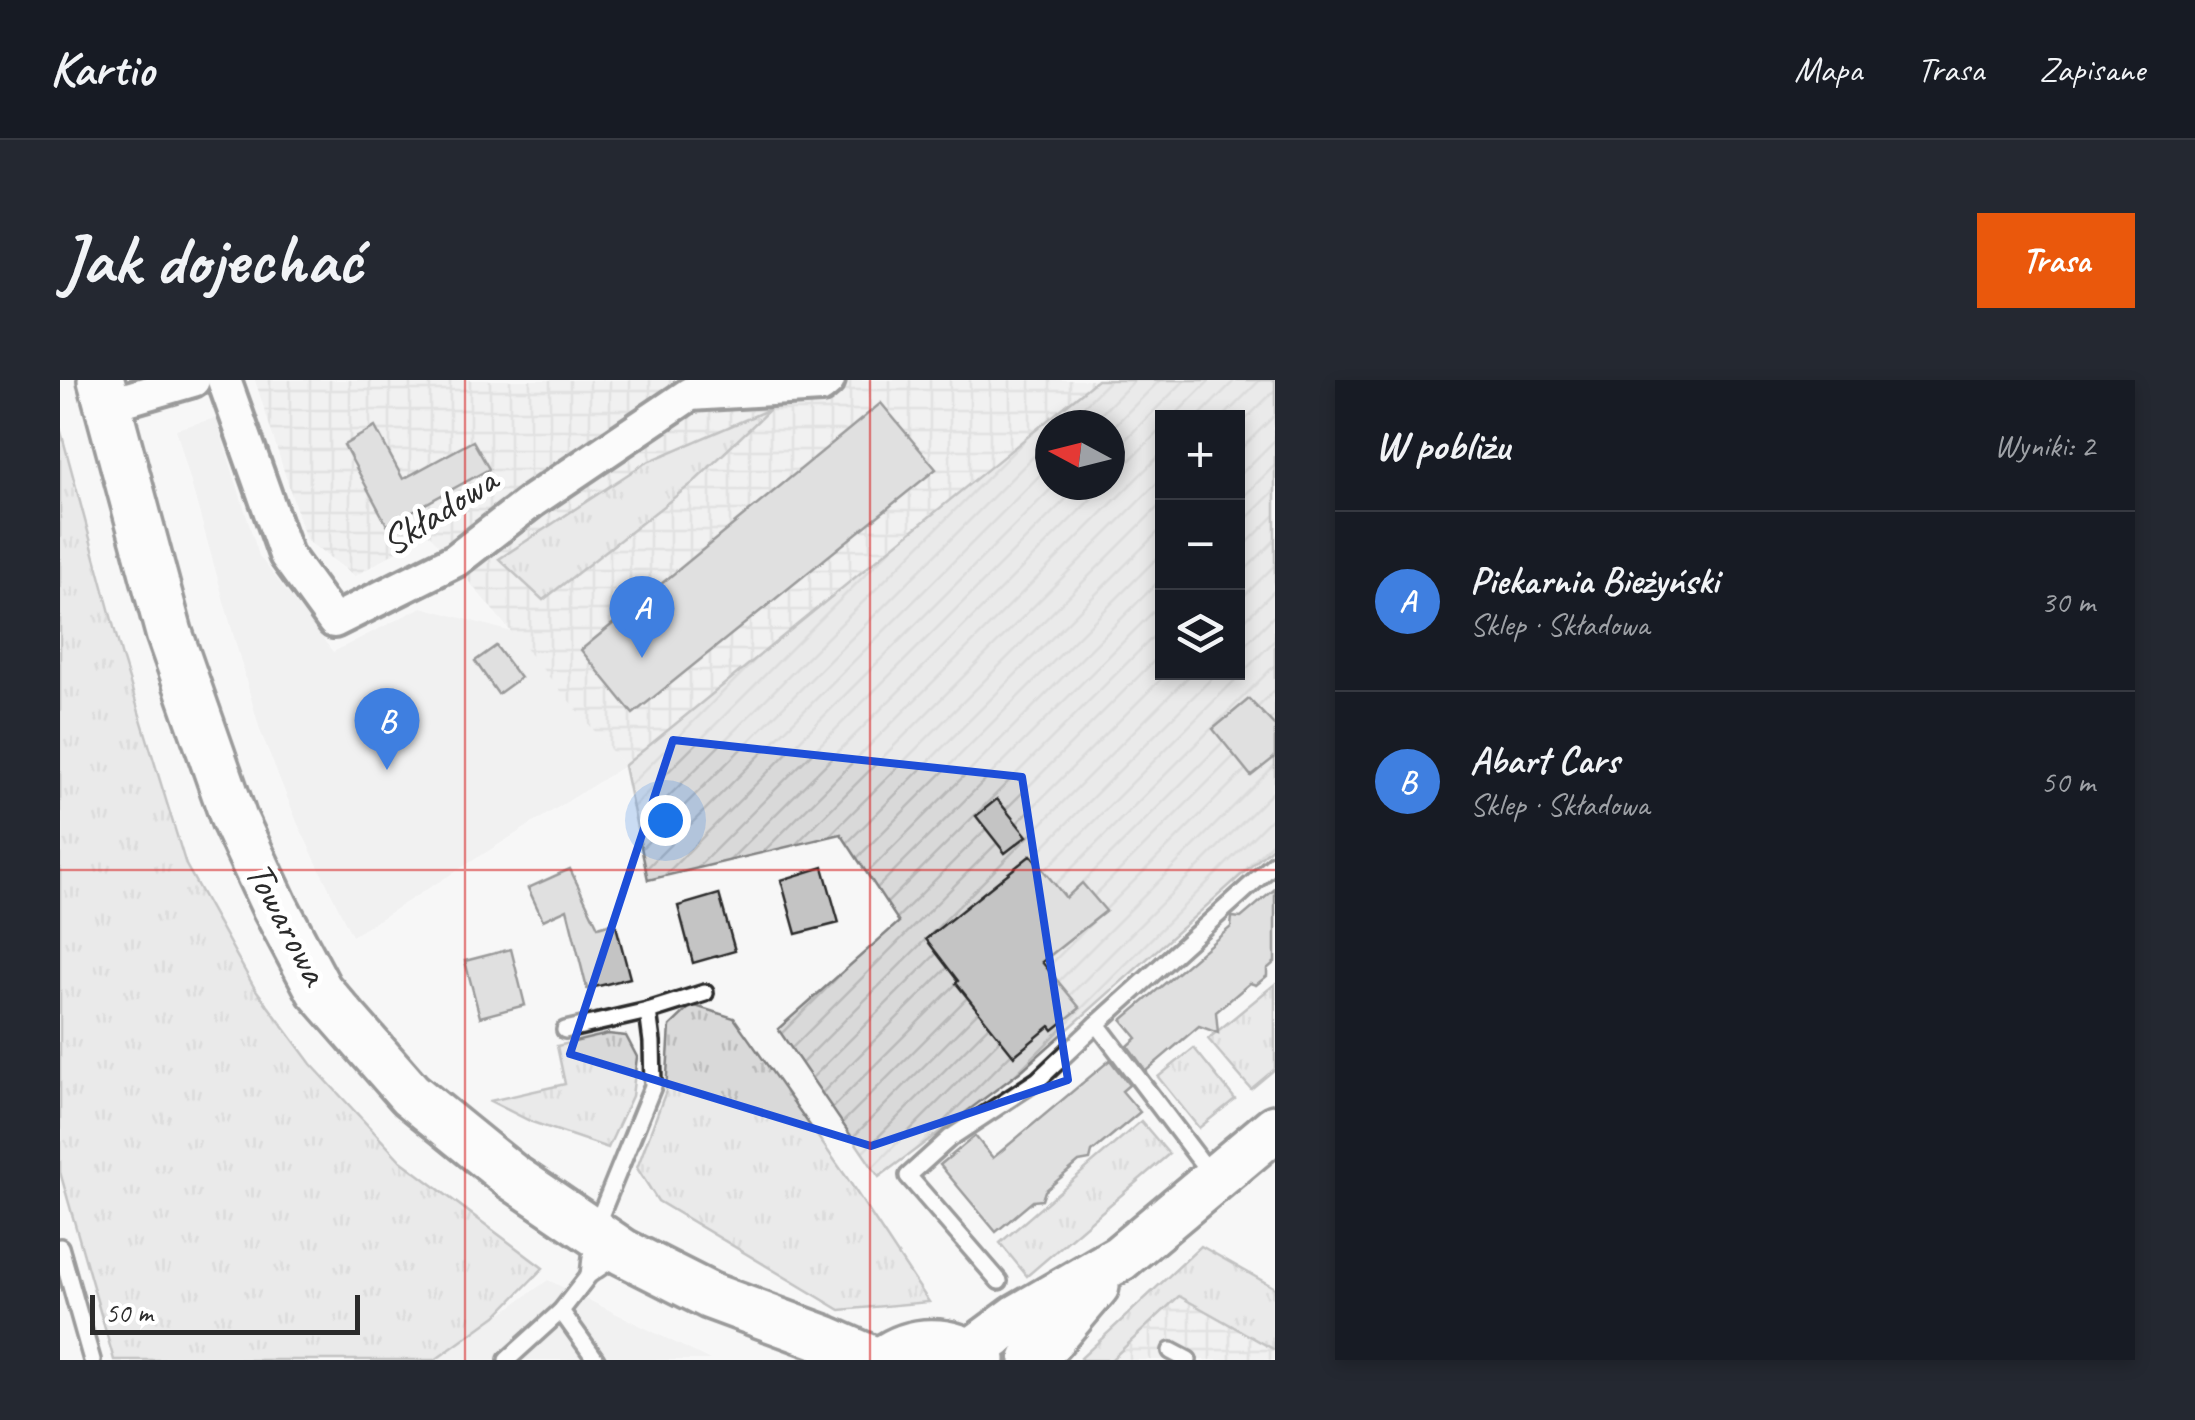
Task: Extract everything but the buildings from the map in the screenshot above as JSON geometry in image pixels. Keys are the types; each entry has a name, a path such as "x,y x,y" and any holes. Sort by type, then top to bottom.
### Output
{"main road":[{"name":"Towarowa","path":"104,392 169,633 234,819 319,990 410,1094 602,1253 874,1360"},
{"path":"1032,1360 1120,1258 1275,1128"},
{"path":"882,1360 904,1347 933,1342 953,1344 976,1356 1017,1318 1120,1258"},
{"name":"Towarowa","path":"710,1296 794,1360"}],"street":[{"path":"104,392 193,380"},
{"name":"Składowa","path":"224,380 286,555 334,621 456,560 532,502 690,394 821,386 828,380"}],"lane":[{"path":"998,1281 908,1176 950,1138 1038,1080 1274,866"},
{"path":"565,1030 648,1011 705,992"},
{"path":"507,1360 561,1311 602,1253 653,1086 648,1011"},
{"path":"1096,1024 1214,1179"},
{"path":"60,1247 92,1360"},
{"path":"561,1311 596,1360"},
{"path":"1171,1351 1188,1360"}],"highlighted area":[{"path":"673,740 1022,777 1068,1080 871,1146 570,1054"}],"shaded area":[{"path":"255,380 1096,380 1059,410 1035,410 1035,430 624,766 428,533 355,576 306,540"},
{"path":"216,418 259,556 333,652 422,607 512,632 624,766 352,936 297,822 260,730 176,429"},
{"path":"548,1280 710,1360 437,1360"},
{"path":"1179,1295 1275,1350 1275,1360 1111,1360"}],"green space":[{"path":"1097,380 1275,380 1275,845 1021,1071 879,1177 778,1029 899,922 841,834 648,880 624,766 1035,431 1035,500 1125,500 1125,410 1060,410"},
{"path":"770,409 694,482 543,600 499,559 645,463"},
{"path":"60,428 122,657 186,865 254,987 311,1064 401,1161 543,1268 496,1316 435,1360 114,1360 60,1172"},
{"path":"1275,984 1275,1069 1251,1089 1208,1039"},
{"path":"692,1005 734,1018 929,1302 840,1310 658,1201 637,1168 666,1091 670,1026"},
{"path":"608,1034 626,1036 637,1057 632,1096 608,1148 532,1122 490,1101 565,1084 557,1046"},
{"path":"1194,1048 1235,1099 1199,1128 1158,1077"},
{"path":"1141,1121 1169,1154 1027,1276 1000,1243"},
{"path":"1201,1246 1275,1288 1275,1350 1179,1296 1111,1360 1081,1358"}],"place":[{"name":"Piekarnia Bieżyński","path":"642,658"},
{"name":"Abart Cars","path":"387,770"}]}
